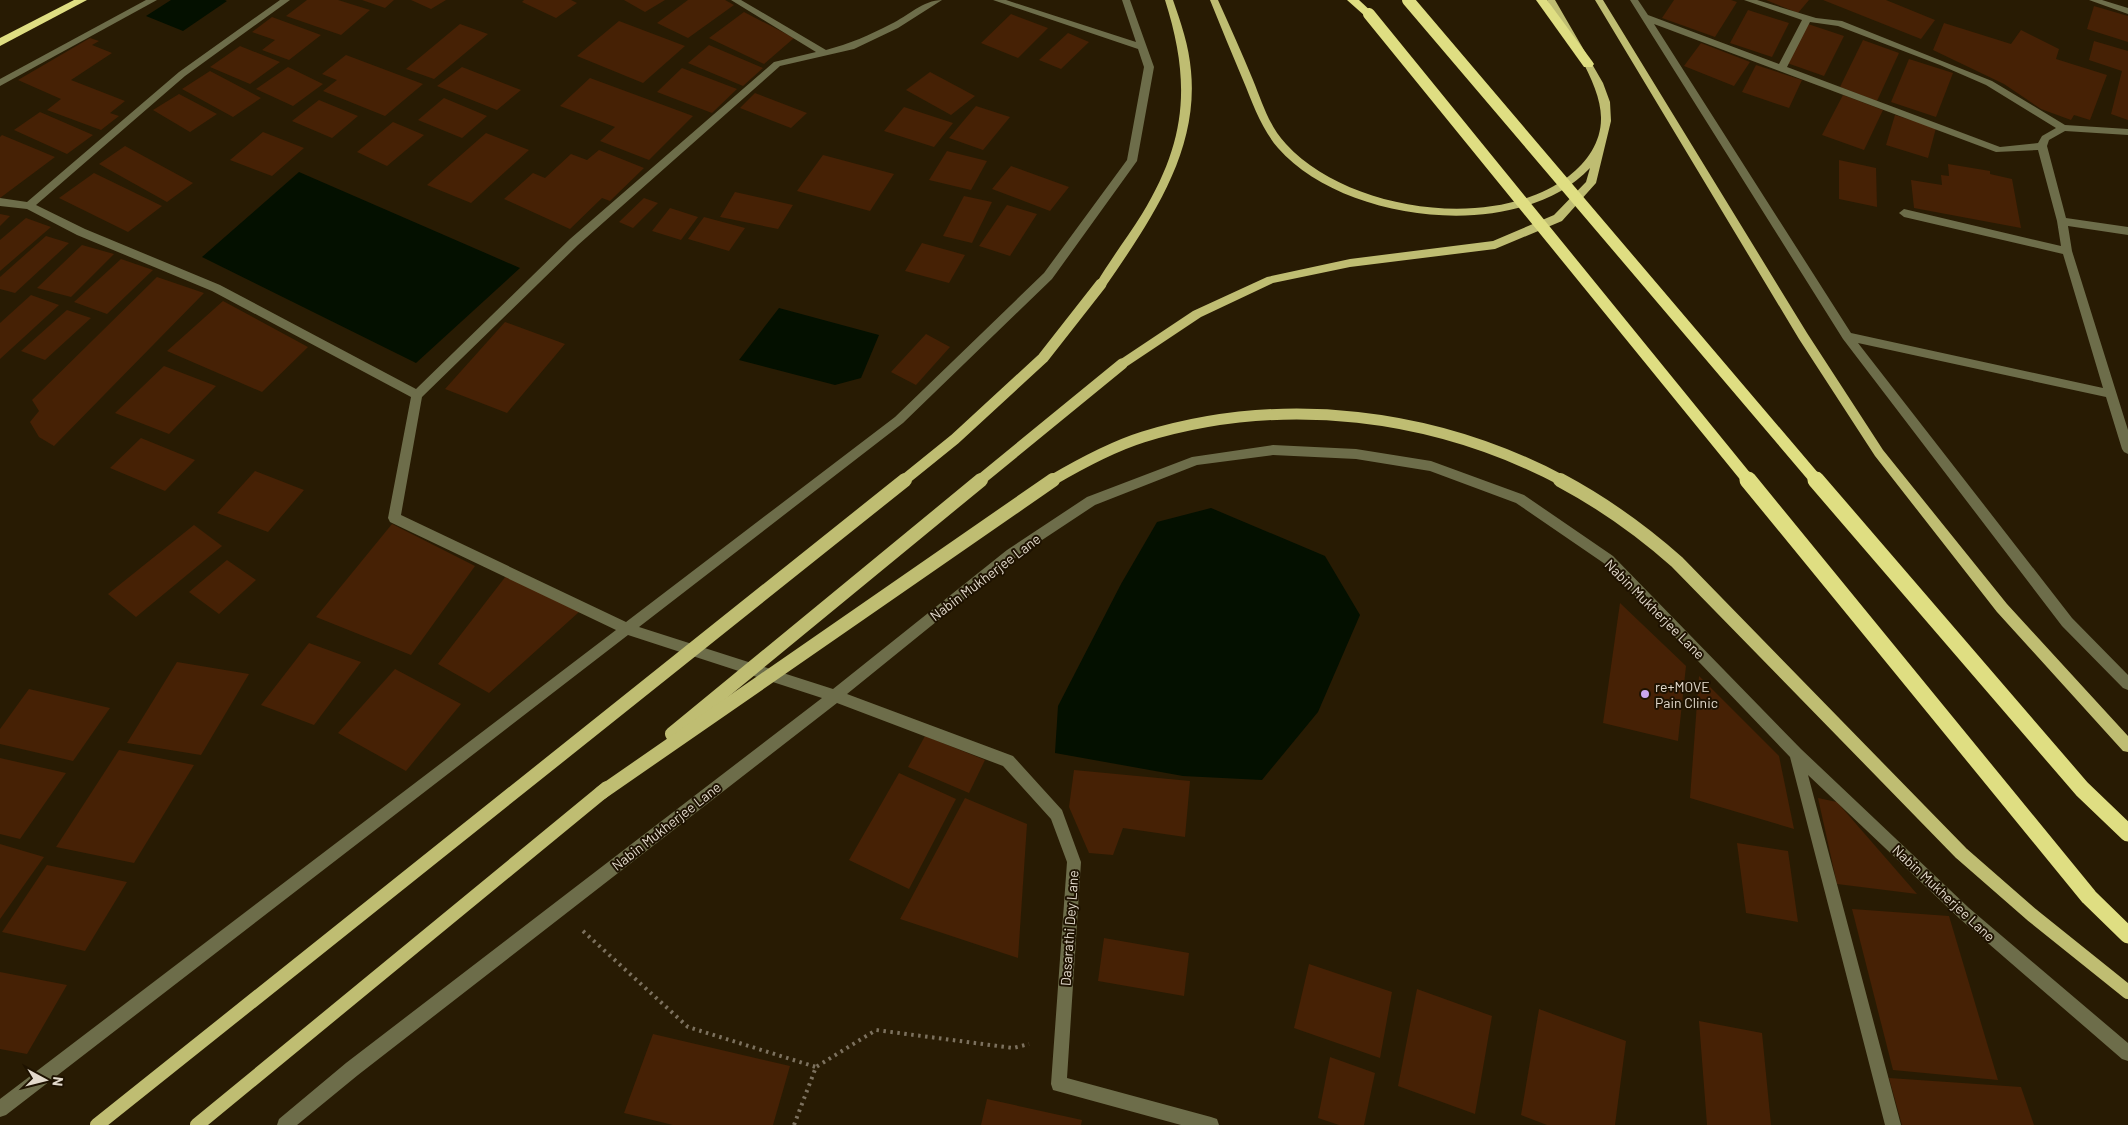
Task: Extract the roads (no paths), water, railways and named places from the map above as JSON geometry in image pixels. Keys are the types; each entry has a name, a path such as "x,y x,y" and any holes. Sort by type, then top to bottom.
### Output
{"highway":[{"path":"0,43 82,0"},
{"path":"1354,0 1369,14 2088,897 2128,935"},
{"path":"1408,0 1888,565 2082,789 2128,834"},
{"path":"1541,0 1588,64"}],"main road":[{"path":"97,1125 955,440 1043,358 1101,284 1141,227 1170,172 1184,124 1187,82 1181,37 1169,0"},
{"path":"1214,0 1270,130 1285,149 1305,166 1329,181 1356,194 1417,210 1448,212 1480,211 1508,207 1536,199 1559,188 1578,174 1592,158 1601,140"},
{"path":"197,1125 1122,364 1197,314 1271,280 1350,262 1495,245 1558,218 1591,183 1606,121 1605,102 1588,64 1551,0"},
{"path":"1599,0 1803,336 1879,453 2002,608 2128,746"},
{"path":"601,793 1042,486 1081,464 1142,437 1198,422 1248,414 1312,413 1365,418 1425,428 1504,452 1581,490 1646,534 1698,581 1959,851 2046,927 2128,992"}],"street":[{"path":"0,83 153,0"},
{"path":"29,206 182,74 286,0"},
{"path":"735,0 825,53"},
{"path":"0,202 29,206 81,232 216,288 417,395 574,242 778,64 851,47 894,26 938,0"},
{"path":"997,0 1142,47"},
{"path":"0,1109 899,420 1048,276 1132,161 1149,67 1126,0"},
{"path":"1634,0 1847,336 2066,622 2128,684"},
{"path":"1748,0 1807,19 1839,23 1943,63 1989,83 2063,128 2128,132"},
{"path":"2093,0 2128,11"},
{"path":"1644,17 1999,150 2042,146"},
{"path":"1781,69 1807,19"},
{"path":"2063,128 2045,138 2042,146 2062,221 2067,251 2128,449"},
{"path":"1904,213 2067,251"},
{"path":"2062,221 2128,231"},
{"path":"1847,336 2111,394"},
{"name":"Dasarathi Dey Lane","path":"417,395 394,518 627,629 835,696 1008,761 1057,815 1074,862 1059,1084 1211,1125"},
{"name":"Nabin Mukherjee Lane","path":"285,1125 352,1069 835,696 1011,554 1091,501 1196,460 1272,450 1356,454 1430,466 1520,499 1609,560 1796,754 1964,913 2128,1053"},
{"path":"1796,754 1893,1125"}],"place":[{"name":"re+MOVE Pain Clinic","path":"1645,694"}]}
